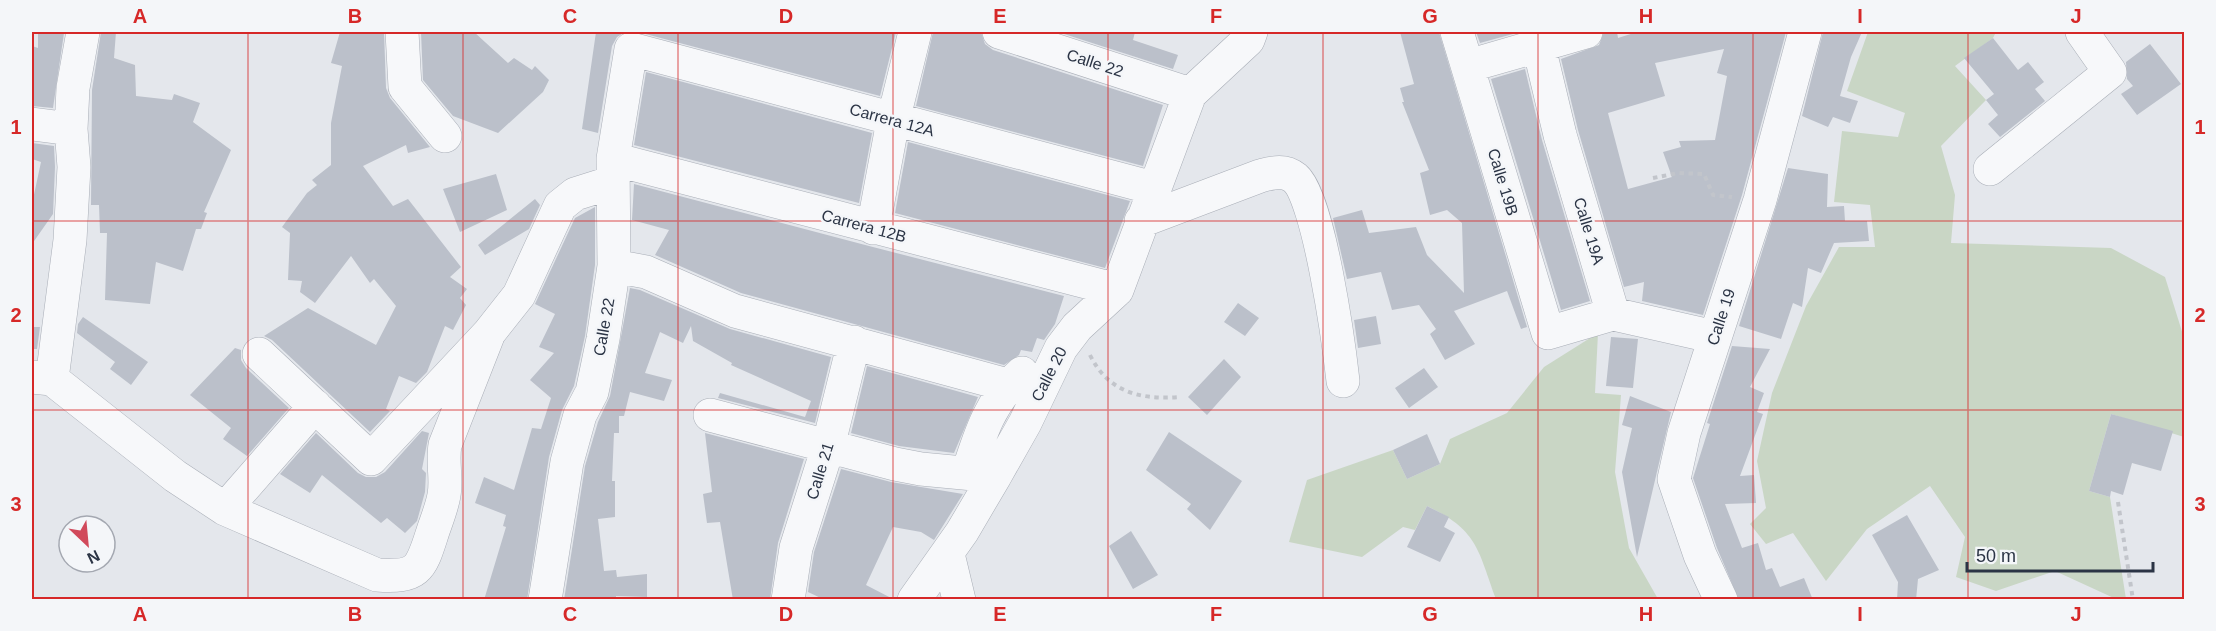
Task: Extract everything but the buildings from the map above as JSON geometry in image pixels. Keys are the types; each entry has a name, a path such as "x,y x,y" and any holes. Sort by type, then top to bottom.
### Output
{"street":[{"path":"83,32 73,88 70,129 74,167 70,240 42,378 225,510 377,575 397,576 410,573 423,563 445,494 442,461 445,445 489,333"},
{"path":"402,32 405,87 445,136"},
{"path":"873,228 894,121 915,32"},
{"name":"Calle 22","path":"999,32 1190,94"},
{"name":"Calle 20","path":"982,474 1025,423 1069,338 1117,290 1153,188 1190,94 1248,40 1251,32"},
{"name":"Calle 19B","path":"1457,32 1548,333 1613,314"},
{"path":"1467,66 1586,32"},
{"name":"Calle 19","path":"1721,600 1700,555 1674,478 1684,432 1760,200 1805,32"},
{"path":"1990,169 2110,72 2082,32"},
{"name":"Calle 19A","path":"1539,47 1560,135 1613,314"},
{"name":"Carrera 12A","path":"631,49 894,121 1153,188"},
{"name":"Calle 22","path":"545,600 567,462 580,415 592,392 614,266 613,170 631,49"},
{"path":"32,124 70,129"},
{"path":"259,354 370,459 489,333 519,295 560,206 574,194 613,170"},
{"name":"Carrera 12B","path":"613,170 873,228 1117,290"},
{"path":"1141,221 1260,176 1279,171 1295,177 1308,197 1319,234 1343,381"},
{"path":"614,266 646,272 735,311 1007,385"},
{"path":"1613,314 1714,336"},
{"path":"914,600 948,554 982,474 989,413 1007,385 1069,338"},
{"name":"Calle 21","path":"788,600 796,548 828,447 854,342"},
{"path":"225,510 315,406"},
{"path":"710,415 921,469 982,474"},
{"path":"948,554 959,600"}],"path":[{"path":"1653,178 1678,173 1704,174 1713,195 1760,200"},
{"path":"1069,338 1107,381 1123,391 1140,396 1179,397"},
{"path":"2118,502 2133,600"}],"green space":[{"path":"1868,32 1996,32 1993,38 1955,66 1986,100 1941,146 1955,195 1951,243 2111,248 2165,277 2184,338 2184,437 2111,414 2089,491 2110,497 2126,599 2116,599 2055,571 1996,591 1956,577 1965,537 1930,486 1867,529 1826,581 1793,533 1766,544 1750,524 1766,508 1757,461 1772,393 1806,306 1839,247 1875,247 1870,205 1834,202 1842,131 1898,137 1905,113 1847,91"},
{"path":"1598,333 1595,393 1621,395 1615,472 1629,548 1658,599 1496,599 1474,543 1457,524 1427,506 1415,530 1403,527 1362,557 1289,542 1307,480 1393,450 1407,479 1440,464 1450,439 1507,413 1544,367"}]}
